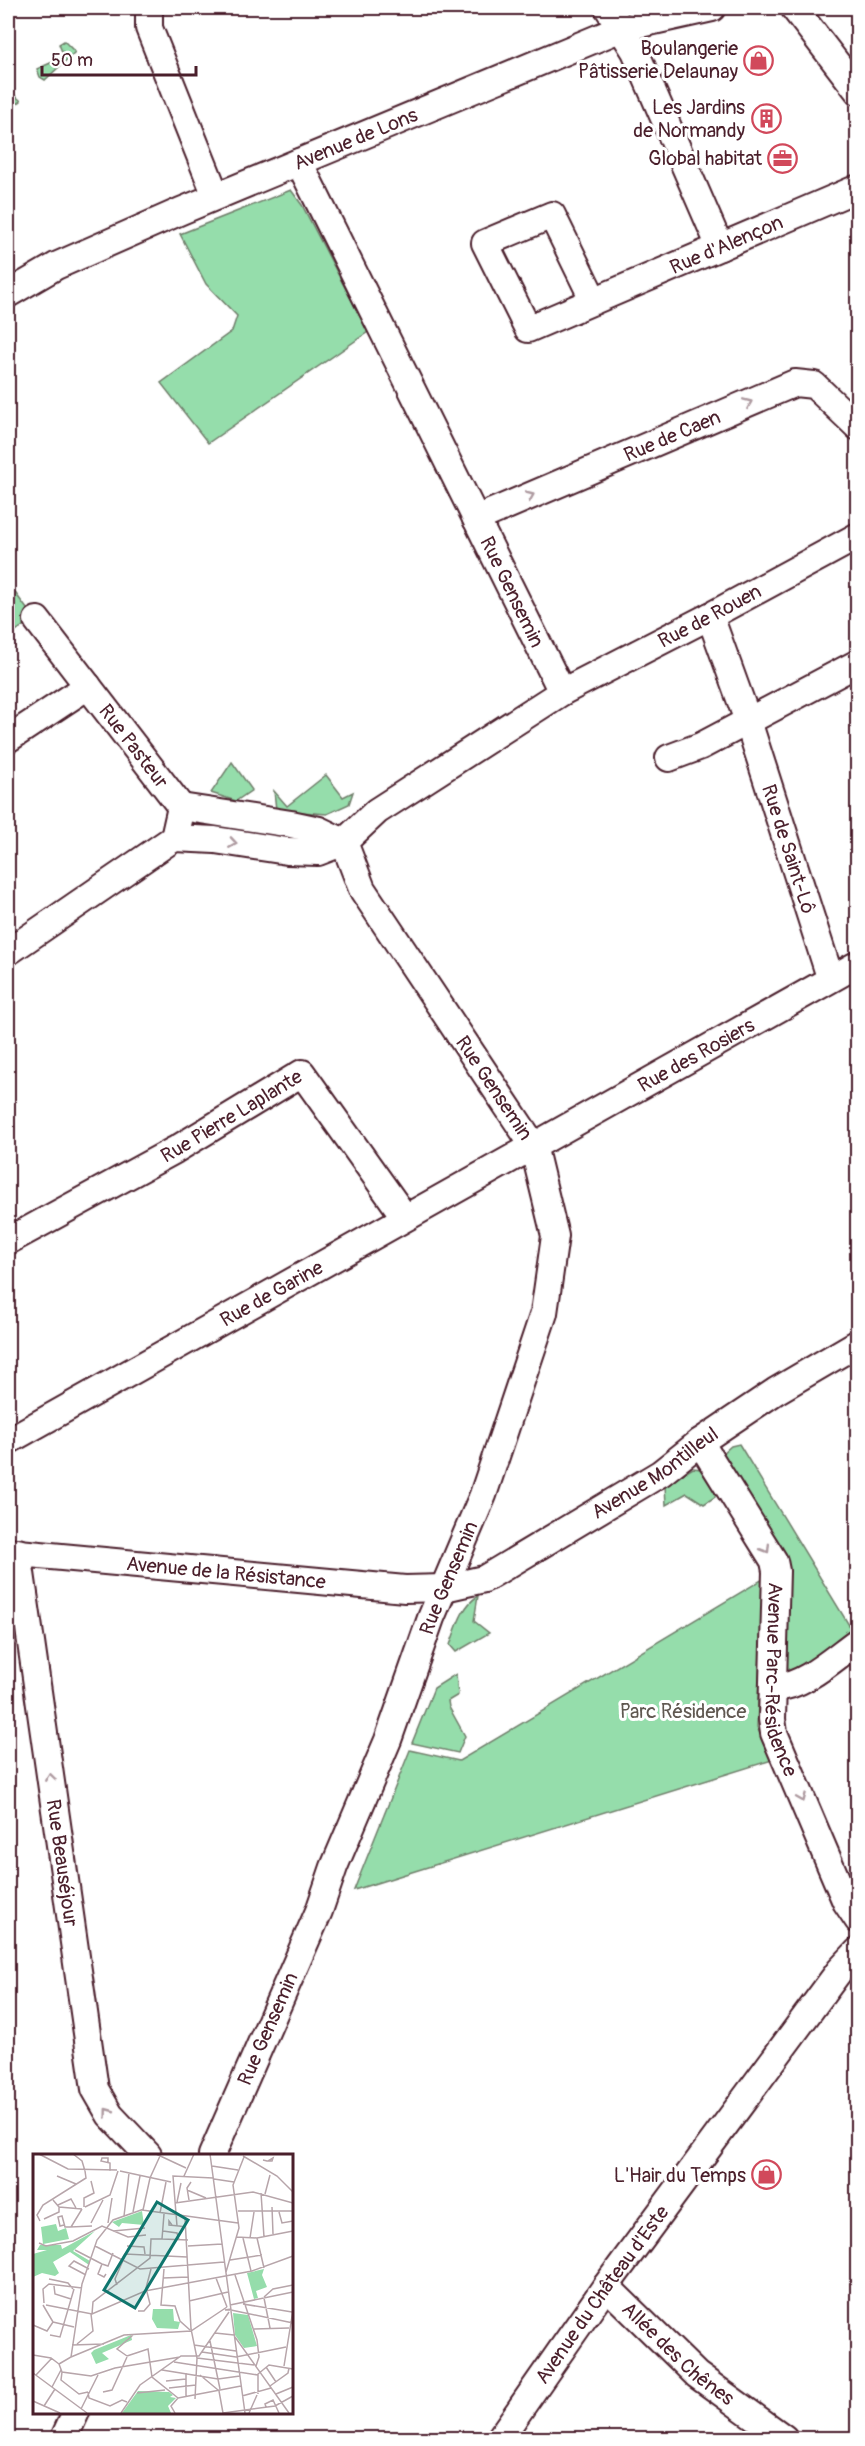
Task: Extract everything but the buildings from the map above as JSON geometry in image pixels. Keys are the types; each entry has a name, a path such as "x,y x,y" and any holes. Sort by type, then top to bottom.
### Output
{"street":[{"path":"149,8 149,28 216,196"},
{"name":"Avenue de Lons","path":"8,294 56,266 299,162 615,18 711,8"},
{"path":"794,8 858,91"},
{"path":"615,18 636,51 720,247"},
{"name":"Rue Gensemin","path":"299,162 562,692"},
{"name":"Rue d'Alençon","path":"594,301 552,215 485,243 528,329 594,301 858,188"},
{"name":"Rue de Caen","path":"476,519 795,383 814,385 858,427"},
{"name":"Rue de Rouen","path":"562,692 858,536"},
{"name":"Rue de Saint-Lô","path":"710,616 748,721 830,977"},
{"name":"Rue Pasteur","path":"37,620 181,807"},
{"path":"669,758 701,746 858,663"},
{"name":"Rue Pasteur","path":"8,739 88,686"},
{"path":"8,952 174,838 214,840 287,851 318,852 344,842 377,811 562,692"},
{"path":"174,838 181,807 310,828 344,842"},
{"name":"Rue Gensemin","path":"212,2154 319,1911 334,1867 388,1740 430,1618 483,1495 544,1313 555,1236 533,1145 362,889 344,842"},
{"name":"Rue des Rosiers","path":"533,1145 858,963"},
{"name":"Rue Pierre Laplante","path":"8,1241 175,1150 302,1073 404,1216"},
{"name":"Rue de Garine","path":"8,1441 533,1145"},
{"name":"Avenue Montilleul","path":"444,1588 484,1579 661,1473 700,1442 776,1391 858,1342"},
{"name":"Avenue Parc-Résidence","path":"700,1442 774,1561 776,1571 772,1719 774,1733 846,1902 858,1920"},
{"name":"Avenue de la Résistance","path":"13,1552 405,1588 444,1588"},
{"name":"Rue Beauséjour","path":"13,1552 95,2089 110,2115 147,2154"},
{"path":"774,1688 782,1688 804,1679 858,1641"},
{"name":"Avenue du Château d'Este","path":"500,2439 606,2286 840,1970 858,1951"},
{"name":"Allée des Chênes","path":"606,2286 697,2375 784,2439"},
{"path":"64,2439 76,2413"}],"green space":[{"path":"64,41 75,52 45,80 40,77 37,69 64,57 59,44"},
{"path":"8,85 10,91 21,101 12,108 8,107"},
{"path":"291,190 302,205 368,332 208,443 161,383 232,331 237,316 206,284 180,234"},
{"path":"8,583 27,609 23,626 8,636"},
{"path":"232,762 252,790 236,801 211,793"},
{"path":"326,775 343,797 353,792 349,804 327,814 276,810 274,791 287,806"},
{"path":"739,1444 852,1630 796,1670 788,1673 784,1672 784,1589 722,1454 731,1446"},
{"path":"693,1468 701,1469 715,1492 715,1497 704,1504 687,1493 666,1505 665,1485"},
{"name":"Parc Résidence","path":"763,1579 757,1727 772,1760 354,1890 410,1750 459,1761"},
{"path":"478,1596 474,1621 489,1633 456,1652 450,1645 457,1624 467,1606"},
{"path":"456,1674 458,1695 448,1701 465,1736 458,1753 412,1743 434,1688"}],"place":[{"name":"Boulangerie Pâtisserie Delaunay","path":"759,60"},
{"name":"Les Jardins de Normandy","path":"766,119"},
{"name":"Global habitat","path":"783,158"},
{"name":"L'Hair du Temps","path":"767,2175"}]}
